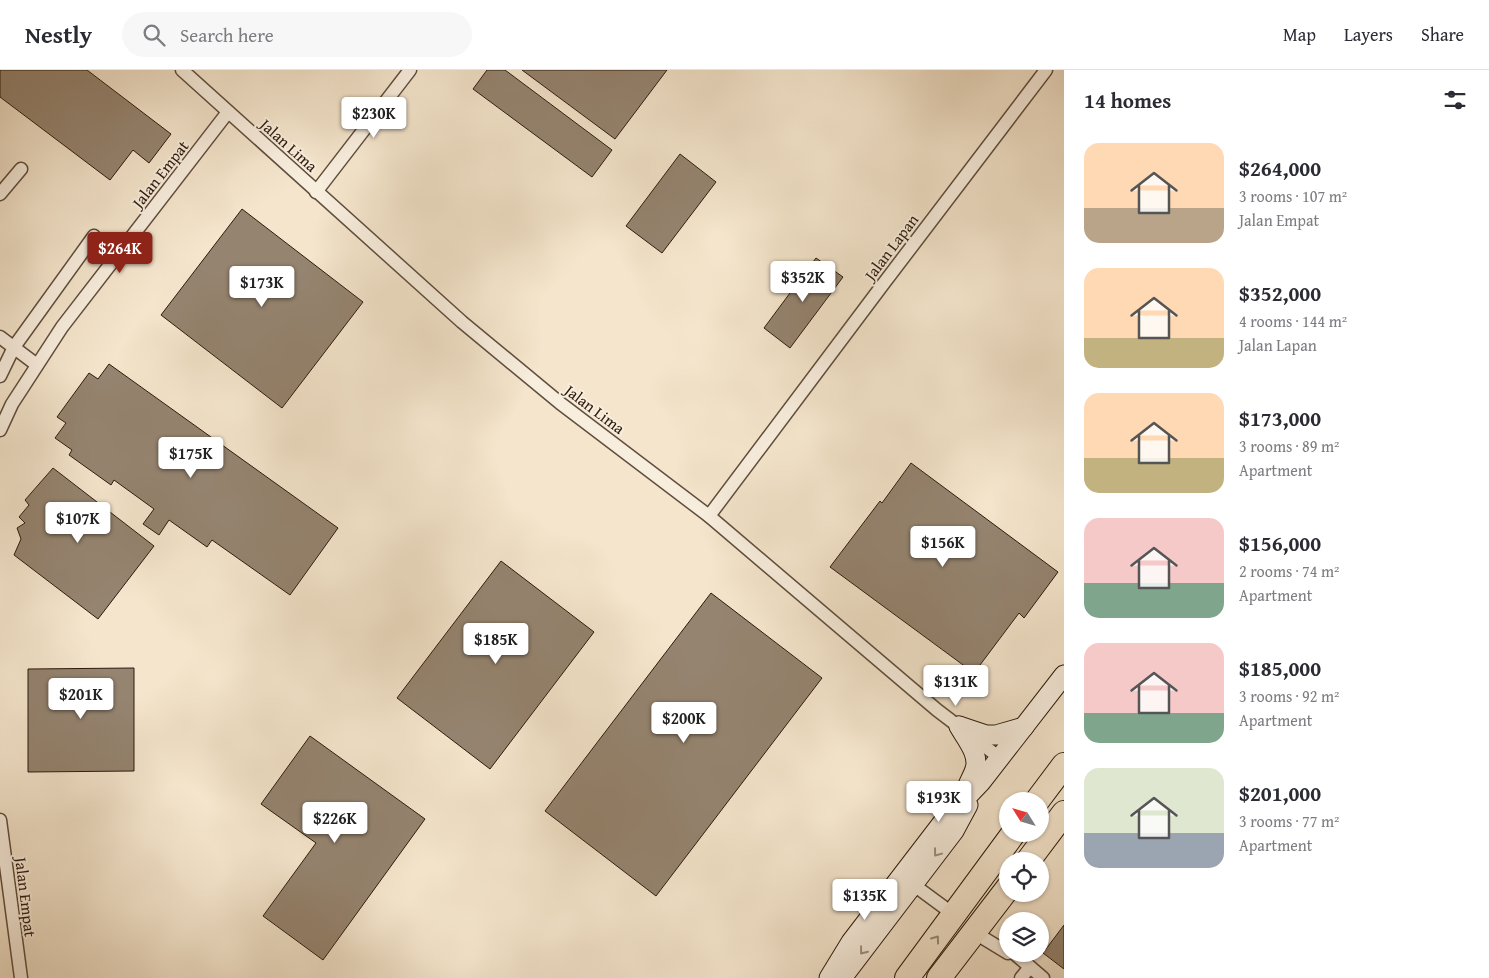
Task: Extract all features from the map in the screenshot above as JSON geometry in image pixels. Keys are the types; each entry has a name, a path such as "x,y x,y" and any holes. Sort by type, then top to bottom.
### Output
{"highway":[{"path":"1044,792 1064,765"},
{"path":"1049,800 1064,781"},
{"path":"1035,852 1064,813"},
{"path":"907,978 1007,842"},
{"path":"989,866 1017,842"},
{"path":"939,978 999,900"}],"main road":[{"path":"842,978 910,877 943,822 981,782 1064,675"},
{"path":"958,726 986,735 996,735 1024,727"},
{"path":"958,726 976,760 975,768 962,802"},
{"path":"829,978 851,942 954,831 981,782"}],"street":[{"name":"Jalan Lima","path":"182,70 475,333 560,403 709,516 958,726 1000,758"},
{"path":"316,192 410,70"},
{"name":"Jalan Lapan","path":"709,516 1046,70"},
{"name":"Jalan Empat","path":"0,430 12,404 62,327 228,112"},
{"path":"0,194 21,169"},
{"path":"0,376 14,347 94,236"},
{"path":"0,336 38,365"},
{"name":"Jalan Empat","path":"0,820 21,978"},
{"path":"910,877 947,905"},
{"path":"999,943 988,936 999,945"},
{"path":"1023,962 1029,966"},
{"path":"1024,962 1043,978"},
{"path":"1021,978 1029,966"}],"building":[{"path":"0,70 87,70 171,134 149,163 133,150 110,180 0,97"},
{"path":"487,70 505,70 612,150 592,177 473,89"},
{"path":"522,70 667,70 615,139"},
{"path":"680,154 716,182 662,253 626,226"},
{"path":"242,209 363,302 282,408 161,315"},
{"path":"816,258 843,277 790,348 764,328"},
{"path":"109,364 338,528 290,595 212,540 207,547 169,520 159,535 143,524 154,509 114,480 111,485 69,455 72,450 55,438 66,423 57,417 89,373 98,379"},
{"path":"911,463 1058,572 1024,618 1019,613 974,673 830,567 880,501 882,503"},
{"path":"53,468 154,546 98,619 14,555 21,539 17,528 25,523 19,517 29,505 25,500"},
{"path":"501,561 594,632 490,769 397,698"},
{"path":"711,593 822,678 656,896 545,811"},
{"path":"134,668 134,771 28,772 28,669"},
{"path":"310,736 425,819 323,960 263,916 316,843 261,804"},
{"path":"1064,925 1064,969 1049,958 1049,945"}],"tunnel":[{"path":"956,906 990,932"}]}
